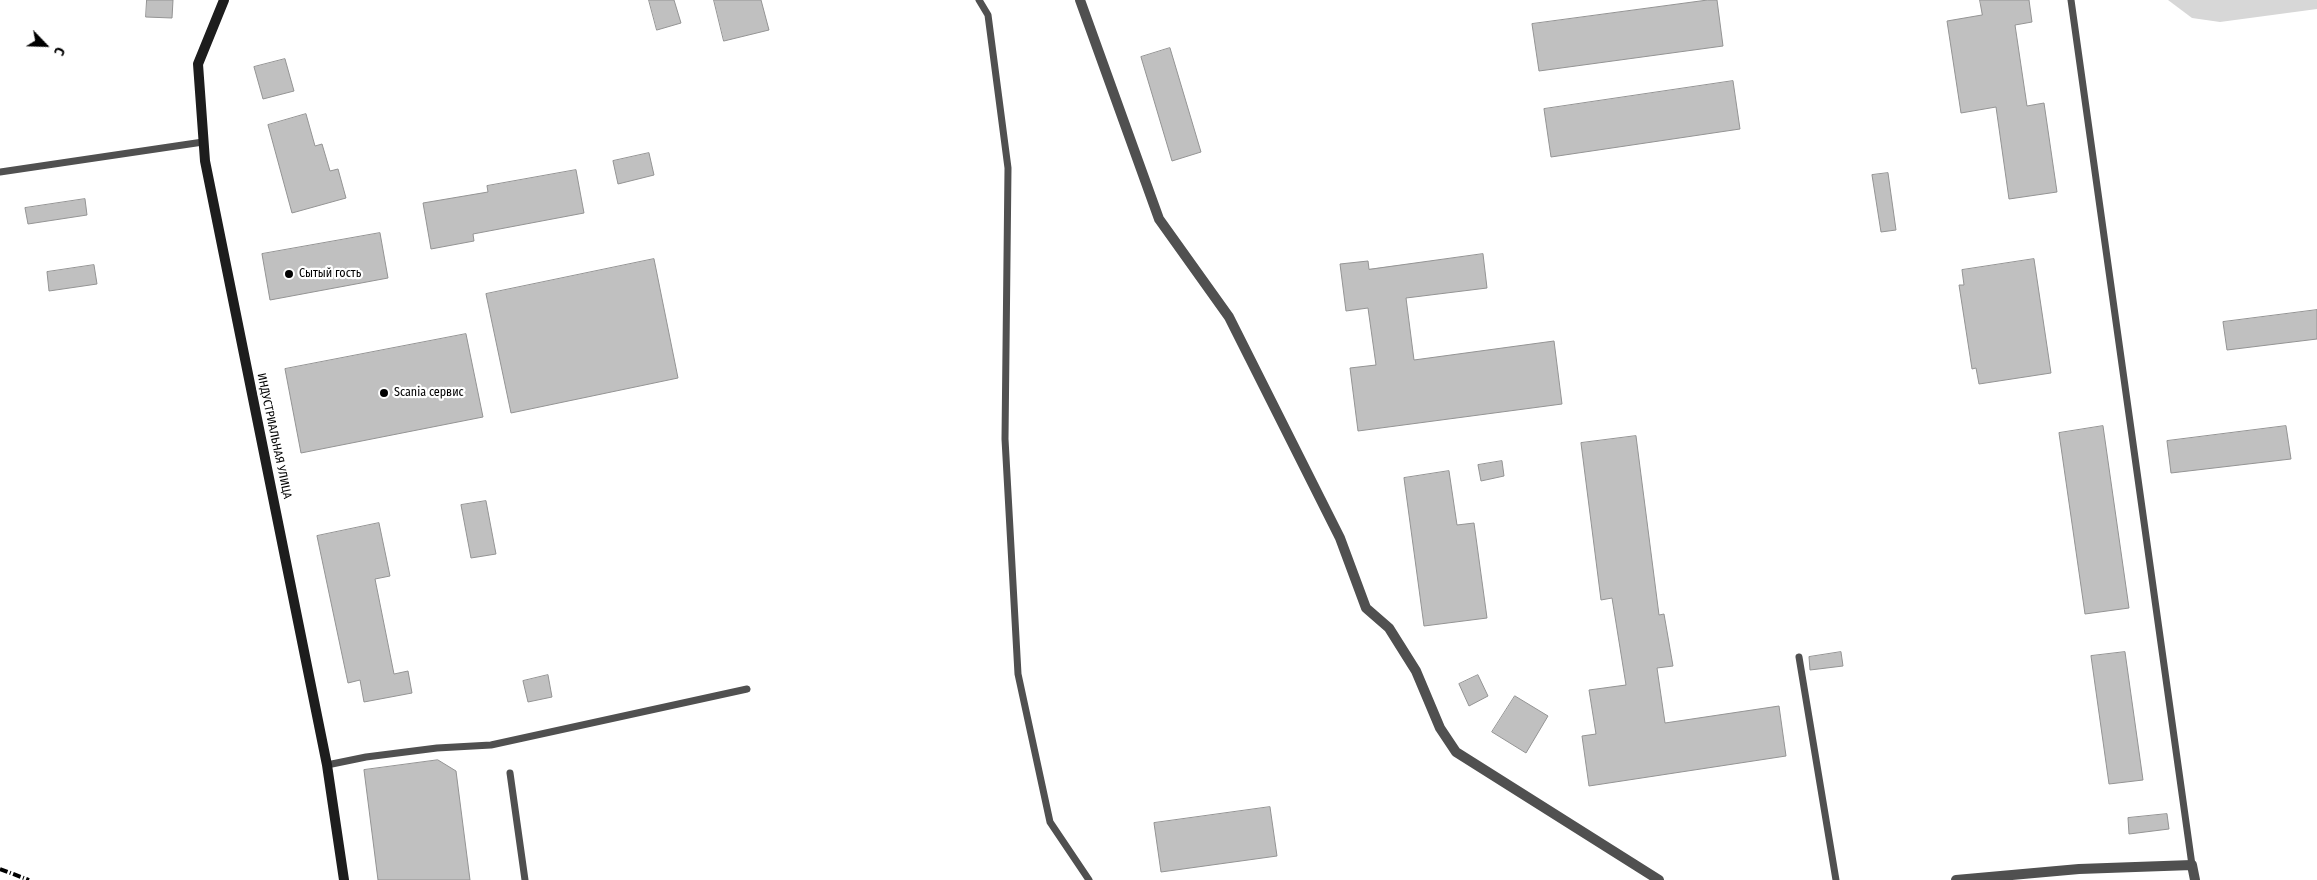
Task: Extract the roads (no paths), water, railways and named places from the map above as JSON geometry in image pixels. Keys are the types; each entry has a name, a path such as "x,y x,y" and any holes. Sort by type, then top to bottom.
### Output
{"street":[{"name":"ИНДУСТРИАЛЬНАЯ УЛИЦА","path":"224,0 198,64 204,161 327,765 344,880"},
{"path":"1080,0 1159,218 1228,317 1340,538 1366,608 1389,628 1416,672 1440,728 1456,752 1659,880"},
{"path":"1956,880 2079,869 2192,865 2194,880"}],"lane":[{"path":"979,0 988,16 1008,168 1005,440 1018,674 1050,822 1089,880"},
{"path":"2071,0 2192,865"},
{"path":"0,172 204,142"},
{"path":"1799,657 1836,880"},
{"path":"327,765 366,757 438,748 491,746 747,689"},
{"path":"510,773 525,880"}],"railway":[{"path":"0,869 29,880"}],"place":[{"name":"Сытый гость","path":"289,274"},
{"name":"Scania сервис","path":"384,393"}]}
